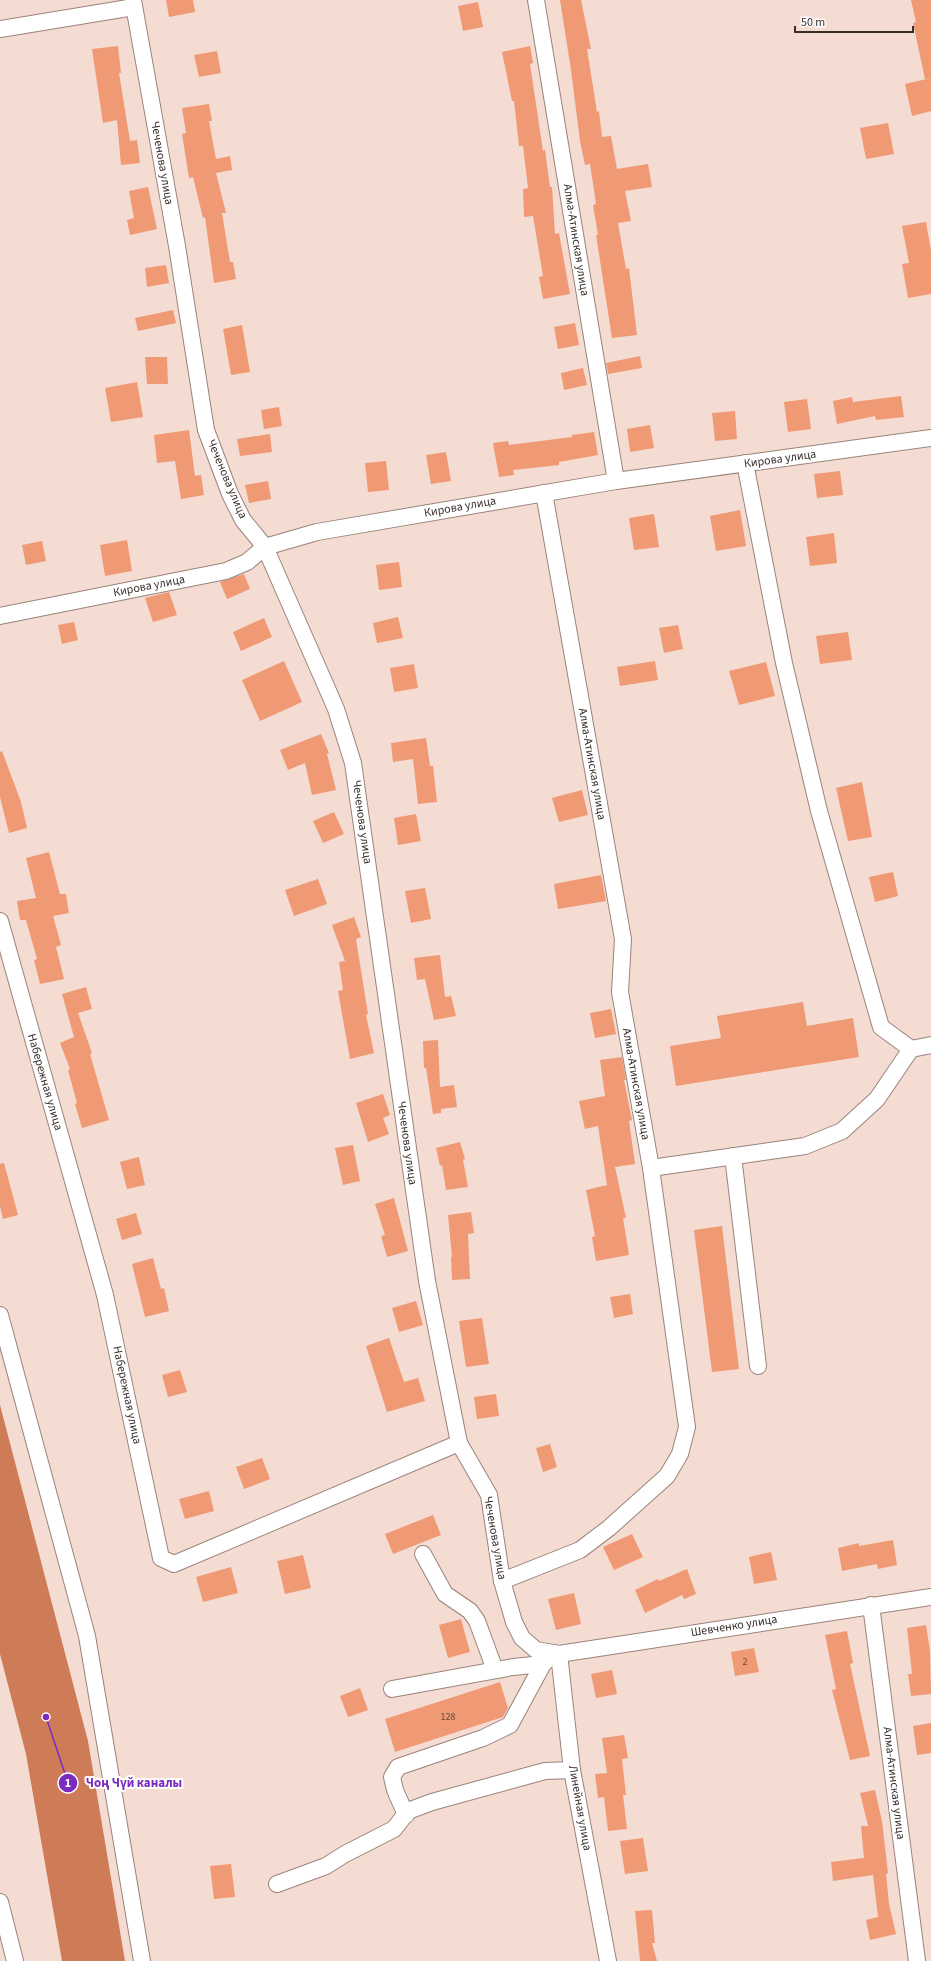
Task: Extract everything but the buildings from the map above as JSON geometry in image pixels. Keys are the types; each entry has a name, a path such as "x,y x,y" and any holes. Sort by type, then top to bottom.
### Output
{"street":[{"name":"Алма-Атинская улица","path":"536,0 616,481"},
{"name":"Чеченова улица","path":"0,29 133,4 177,246 206,430 243,520 265,547 336,709 354,763 427,1281 459,1443 489,1495 502,1581 514,1622 522,1638 536,1650"},
{"name":"Кирова улица","path":"0,616 226,571 247,562 265,547 317,532 616,481 931,438"},
{"path":"745,463 784,663 823,827 881,1027 912,1049 931,1046"},
{"name":"Алма-Атинская улица","path":"502,1581 580,1550 609,1528 667,1476 680,1454 687,1427 651,1168 620,992 623,939 544,493"},
{"name":"Набережная улица","path":"0,921 105,1295 161,1558 174,1564 459,1443"},
{"path":"651,1168 805,1146 842,1131 877,1099 912,1049"},
{"path":"733,1156 758,1366"},
{"path":"0,1315 87,1636 142,1961"},
{"path":"423,1554 445,1594 470,1611 477,1621 495,1670"},
{"name":"Шевченко улица","path":"536,1650 552,1657 871,1605 931,1597"},
{"name":"Алма-Атинская улица","path":"871,1605 917,1961"},
{"path":"392,1689 495,1670 552,1657"},
{"path":"406,1815 395,1790 392,1777 398,1767 483,1738 510,1725 552,1657"},
{"name":"Линейная улица","path":"552,1657 608,1961"},
{"path":"277,1884 326,1866 345,1854 394,1829 408,1811 432,1802 545,1771 572,1770"},
{"path":"0,1902 15,1961"}],"shaded area":[{"path":"0,1405 88,1741 125,1961 62,1961 26,1754 0,1654"}],"place":[{"name":"Чоң Чүй каналы","path":"46,1717"}]}
